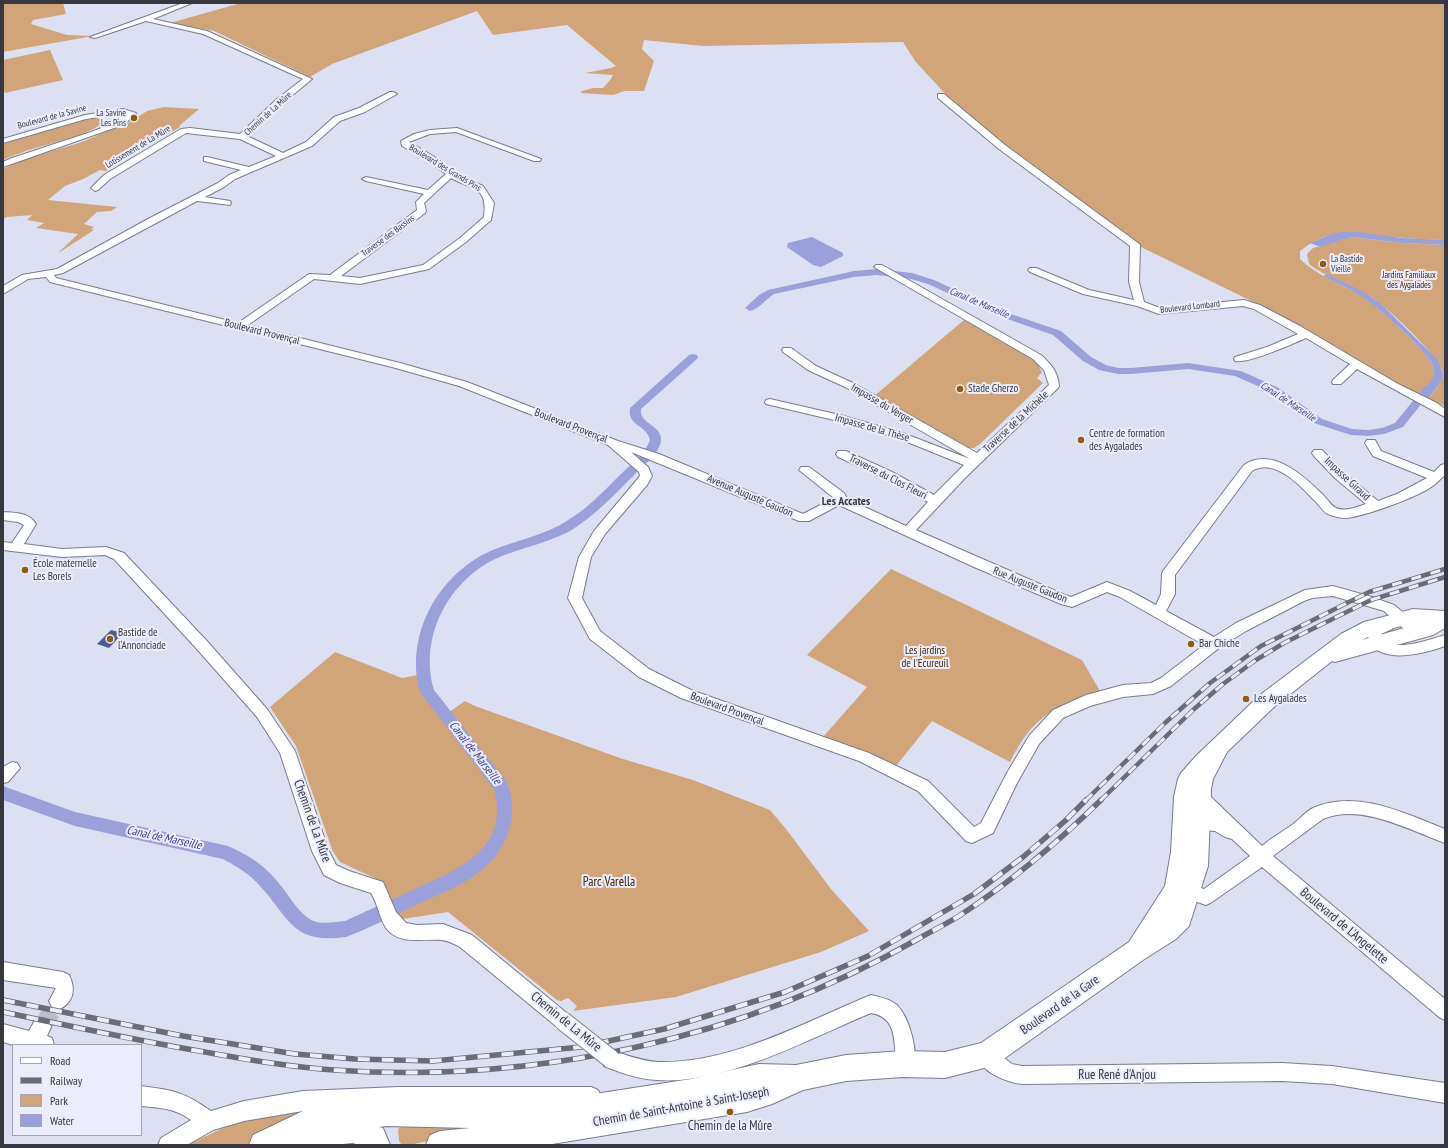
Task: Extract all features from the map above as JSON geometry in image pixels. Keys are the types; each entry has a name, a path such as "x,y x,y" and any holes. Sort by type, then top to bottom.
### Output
{"highway":[{"path":"494,1145 544,1132"}],"main road":[{"path":"1183,872 1185,797 1189,779 1203,762 1267,701 1348,640 1371,627 1401,618 1413,616 1445,619"},
{"path":"1327,657 1426,630 1445,619"},
{"path":"1198,823 1202,778 1218,749"},
{"name":"Boulevard de la Gare","path":"984,1055 996,1050 1134,952 1168,931 1181,918 1183,872 1197,866 1198,823"},
{"path":"796,1078 846,1068 906,1064 945,1065 984,1055"},
{"name":"Chemin de Saint-Antoine à Saint-Joseph","path":"263,1145 305,1124 343,1115 386,1113 544,1115 691,1092 759,1077 796,1078"},
{"name":"Chemin de Saint-Antoine à Saint-Joseph","path":"440,1145 544,1132 764,1095 783,1087 796,1078"},
{"path":"288,1145 326,1132 354,1129 374,1138 376,1145"}],"street":[{"path":"93,37 190,3"},
{"name":"Chemin de La Mûre","path":"146,19 205,32 308,79 280,101 242,137 283,156"},
{"path":"3,291 16,281 25,278 49,275 66,267 196,198 232,177 309,144 337,119 362,110 393,94"},
{"path":"941,96 956,110 1016,158 1135,245 1134,282 1140,304"},
{"name":"Boulevard de la Savine","path":"3,141 85,117 127,111 132,113 129,117 93,133 24,155 3,165"},
{"name":"Boulevard de la Savine","path":"85,117 104,117 109,120 105,126 93,133"},
{"name":"Lotissement de La Mûre","path":"95,188 107,177 184,131 190,130 242,137"},
{"name":"Boulevard des Grands Pins","path":"240,326 312,276 360,281 426,267 488,218 490,203 480,188 451,174 430,158 405,144 405,141 412,137 448,130 456,130 537,159"},
{"path":"207,159 250,170"},
{"name":"Traverse des Bassins","path":"332,278 422,211 420,202 451,174"},
{"path":"366,179 430,194"},
{"path":"196,198 227,203"},
{"name":"Traverse de la Michèle","path":"879,267 1038,357 1049,367 1054,377 1054,386 974,461 935,501 908,532"},
{"name":"Boulevard Lombard","path":"1033,270 1086,292 1140,304 1159,311 1244,303 1257,307 1356,364 1433,405 1445,414"},
{"name":"Boulevard Provençal","path":"49,275 53,280 396,365 463,384 612,442"},
{"path":"1239,359 1271,349 1306,334"},
{"name":"Impasse du Verger","path":"787,350 812,368 849,385 974,461"},
{"path":"1337,382 1356,364"},
{"name":"Impasse de la Thèse","path":"770,402 836,417 899,435 974,461"},
{"name":"Avenue Auguste Gaudon","path":"612,442 634,454 655,457 799,517 805,518 836,501 840,501"},
{"path":"1371,443 1377,453 1435,477"},
{"name":"Impasse Giraud","path":"1318,453 1340,475 1376,506"},
{"name":"Boulevard Provençal","path":"634,454 646,476 643,482 600,531 585,557 575,598 595,636 644,673 686,694 864,757 923,786 972,836 987,828 1012,778 1034,740 1058,714 1086,701 1115,693 1153,688 1166,682 1214,644"},
{"name":"Traverse du Clos Fleuri","path":"842,454 935,501"},
{"path":"1158,613 1168,594 1168,574 1248,468 1257,463 1273,465 1298,477 1319,496 1331,511 1345,514 1376,506 1401,497 1429,482 1445,468"},
{"path":"805,470 840,496 840,501 908,532"},
{"path":"3,516 22,519 28,521 30,524 29,528 16,547 3,546"},
{"name":"Rue Auguste Gaudon","path":"908,532 1061,600 1072,602 1107,587 1125,594 1214,644"},
{"name":"Chemin de La Mûre","path":"16,547 62,553 106,551 119,556 216,660 262,713 287,751 320,851 330,870 346,878 377,887 383,895 390,917 395,925 404,931 413,933 441,932 453,935 466,941 563,1021 612,1059 628,1066 644,1069 667,1071 696,1068 734,1059 792,1039 871,1004 879,1004 889,1010 896,1018 903,1036 906,1064"},
{"path":"1214,644 1241,627 1299,598 1310,593 1322,591 1333,591 1367,600 1389,608 1409,625 1426,630"},
{"path":"1401,618 1374,632 1374,638 1377,643 1384,648 1403,650 1430,646 1445,640"},
{"name":"Boulevard de L'Angelette","path":"1200,789 1205,801 1262,857 1445,1012"},
{"path":"1183,872 1206,897 1262,857 1271,848 1299,829 1317,814 1329,809 1343,807 1366,809 1397,817 1445,836"},
{"name":"Boulevard de L'Angelette","path":"1198,823 1217,824 1243,839"},
{"name":"Boulevard de la Gare","path":"1183,872 1198,823"},
{"path":"3,971 63,982 65,991 58,1001"},
{"path":"3,1033 40,1038"},
{"name":"Rue René d'Anjou","path":"984,1055 1008,1073 1022,1075 1296,1073 1332,1075 1445,1093"},
{"path":"142,1096 169,1099 186,1105 209,1121"},
{"name":"Chemin de Saint-Antoine à Saint-Joseph","path":"168,1145 209,1121 244,1111 318,1101 399,1097 649,1098"}],"green space":[{"path":"3,3 63,3 66,14 33,20 31,24 67,35 93,36 3,52"},
{"path":"241,3 1445,3 1445,240 1346,233 1323,237 1300,251 1300,259 1307,265 1321,275 1360,295 1402,330 1424,353 1431,363 1434,374 1429,384 1418,396 1280,315 1141,247 1139,243 1037,170 961,111 915,61 903,42 703,46 644,40 642,49 654,61 644,91 624,91 613,95 581,93 582,91 593,88 603,88 613,75 585,73 616,66 567,25 493,35 477,11 332,64 310,77 214,31 170,23"},
{"path":"50,50 63,80 5,93 3,88 3,60"},
{"path":"164,107 199,109 179,126 180,127 106,171 100,170 65,186 48,200 117,207 111,211 97,212 84,224 94,227 91,229 94,230 59,252 78,234 36,228 44,223 27,220 32,215 7,217 3,219 3,169 25,159 79,143 130,122 147,111"},
{"path":"98,118 103,121 98,126 79,135 30,149 3,160 3,144 78,121"},
{"name":"Jardins Familiaux des Aygalades","path":"1351,237 1403,243 1445,245 1445,406 1428,399 1440,384 1443,373 1434,357 1424,345 1388,310 1371,297 1323,273 1309,264 1307,254 1313,248"},
{"name":"Stade Gherzo","path":"964,320 1035,360 1042,372 1037,378 1043,383 980,444 974,448 966,448 873,397"},
{"name":"Les jardins de l'Ecureuil","path":"891,569 1082,660 1100,691 1070,702 1046,715 1027,734 1010,762 932,721 896,766 847,744 823,737 867,687 807,655"},
{"name":"Parc Varella","path":"335,652 402,678 423,674 427,691 445,715 465,701 475,706 620,758 693,780 770,810 831,889 869,931 821,952 676,997 573,1011 577,1006 568,998 561,1001 557,1000 448,912 396,920 381,881 340,862 333,852 296,746 270,707"},
{"path":"318,1111 246,1145 187,1145 234,1123 275,1114"},
{"path":"405,1124 428,1128 492,1128 409,1145 402,1145 399,1141 398,1129"}],"water":[{"path":"1342,232 1359,232 1403,238 1445,240 1445,245 1403,243 1351,237 1320,247 1310,243 1332,234"},
{"path":"812,237 843,253 843,256 821,267 813,265 787,247 788,243"},
{"path":"1327,274 1364,292 1380,303 1438,360 1443,374 1441,382 1428,399 1418,396 1429,384 1434,373 1431,363 1424,353 1379,309 1356,293 1323,276"}],"building":[{"name":"Bastide de l'Annonciade","path":"111,630 123,633 109,648 97,644"}],"waterway":[{"name":"Canal de Marseille","path":"750,308 762,297 771,292 854,274 877,272 912,276 931,282 996,312 1057,333 1087,359 1103,368 1118,371 1131,371 1188,366 1237,373 1273,389 1318,421 1351,432 1368,433 1384,431 1399,425 1429,388"},
{"name":"Canal de Marseille","path":"3,793 75,819 222,851 246,863 256,871 266,880 297,920 316,930 329,931 346,929 462,875 473,868 492,849 503,825 505,799 501,786 427,692 423,673 423,663 425,641 434,612 457,581 481,561 508,549 556,533 584,516 610,492 653,447 655,440 654,435 651,430 637,419 635,414 636,408 693,357"}],"tunnel":[{"path":"42,1027 58,1001"}],"railway":[{"path":"1085,801 1166,722 1210,683 1261,646 1369,592 1445,569"},
{"path":"1100,801 1193,710 1223,684 1256,660 1284,643 1371,600 1445,577"},
{"path":"3,1012 221,1055 286,1065 334,1070 410,1072 485,1070 561,1061 636,1047 709,1028 781,1004 851,974 918,939 959,916 997,890 1050,847 1101,800"},
{"path":"3,1000 183,1036 295,1054 355,1059 433,1061 581,1047 664,1029 785,992 868,956 974,894 1023,857 1065,821 1085,801"}],"place":[{"name":"La Savine Les Pins","path":"134,118"},
{"name":"La Bastide Vieille","path":"1323,264"},
{"name":"Stade Gherzo","path":"960,389"},
{"name":"Centre de formation des Aygalades","path":"1081,440"},
{"name":"École maternelle Les Borels","path":"25,570"},
{"name":"Bastide de l'Annonciade","path":"110,639"},
{"name":"Bar Chiche","path":"1191,644"},
{"name":"Les Aygalades","path":"1246,699"},
{"name":"Chemin de la Mûre","path":"730,1112"}],"district":[{"name":"Les Accates","path":"846,502"}]}
